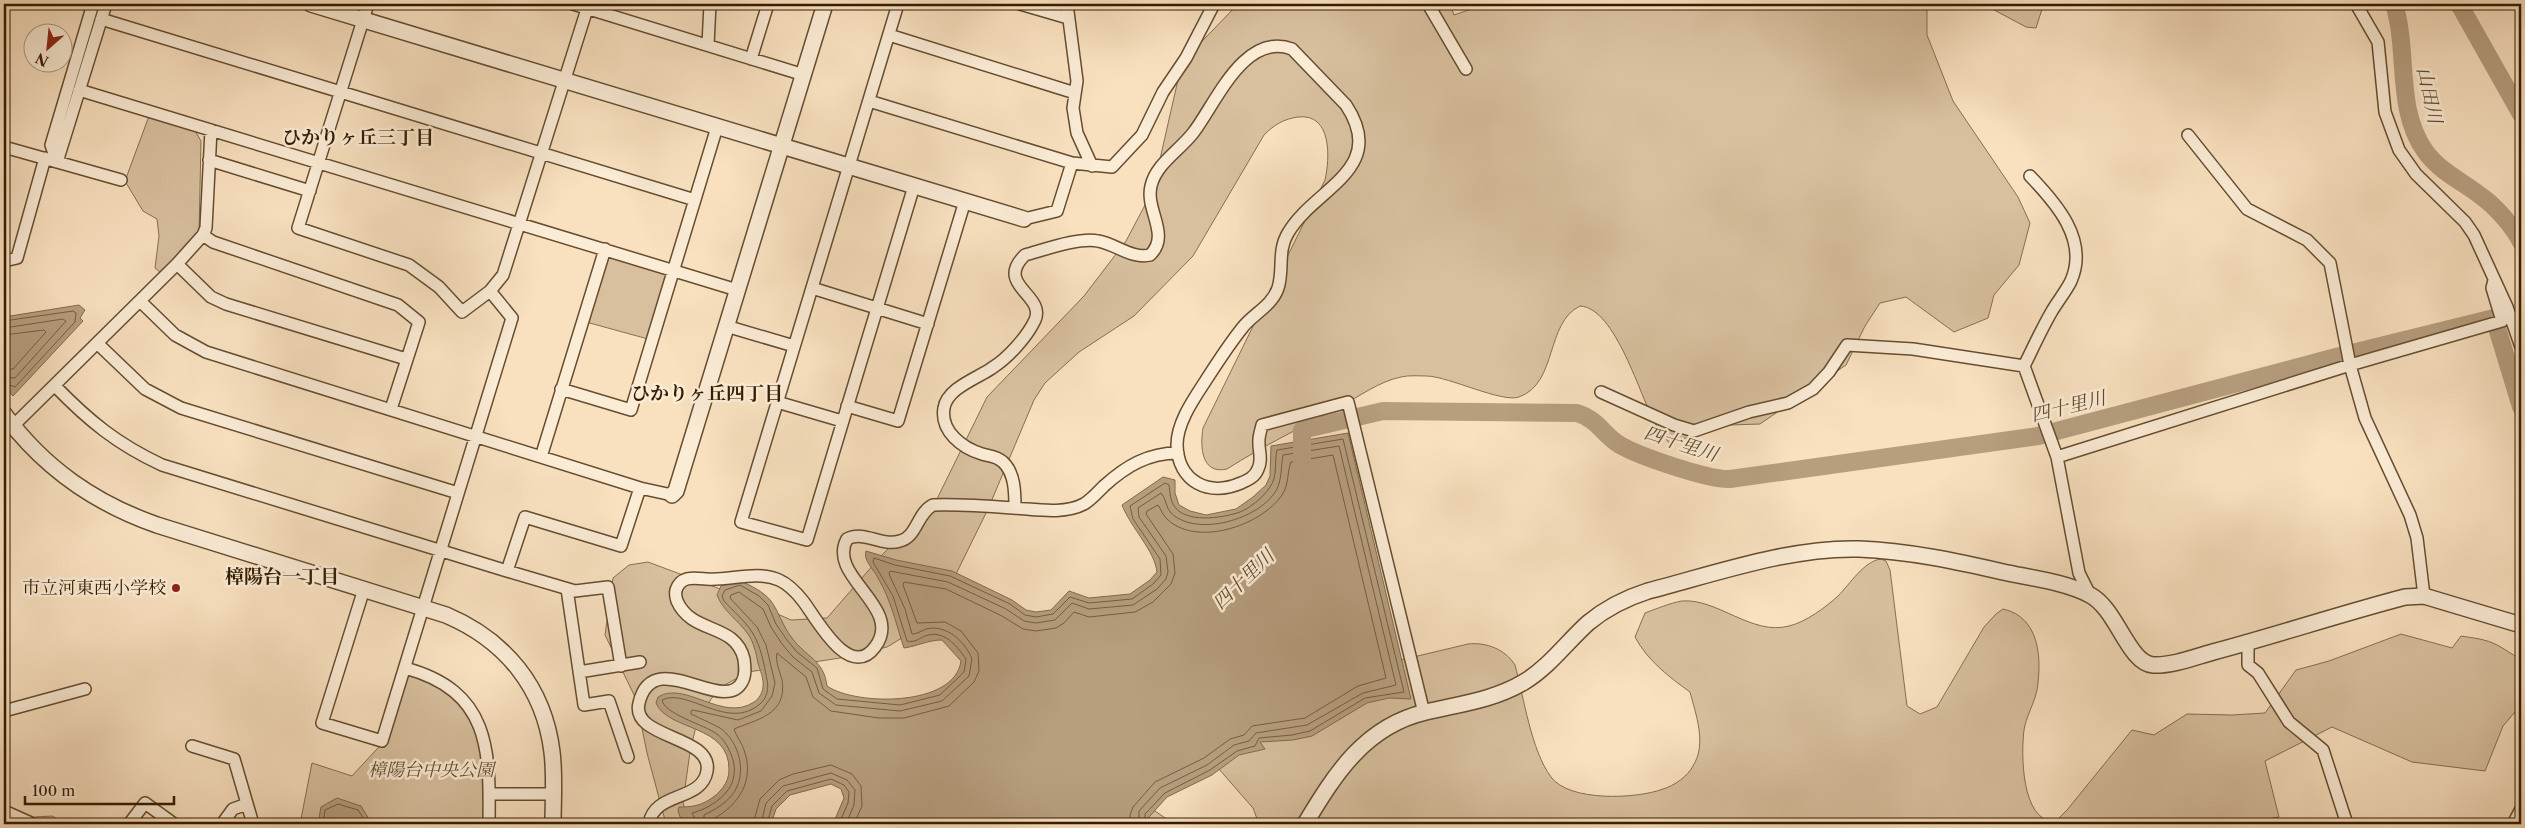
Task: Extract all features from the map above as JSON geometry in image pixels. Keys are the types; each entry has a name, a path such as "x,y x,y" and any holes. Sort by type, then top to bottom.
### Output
{"street":[{"path":"58,162 51,145 92,4"},
{"path":"58,162 78,90 106,4"},
{"path":"311,4 849,168 1024,219 1057,211 1072,163"},
{"path":"368,4 298,228 409,265 439,287 462,312 490,291 503,276 589,6"},
{"path":"573,4 589,6 804,75"},
{"path":"708,45 710,4"},
{"path":"751,58 768,4"},
{"path":"140,301 175,335 206,352 640,488 672,495 676,491 783,147 825,4"},
{"path":"898,4 741,522 807,540 914,186"},
{"path":"1020,4 1068,18"},
{"path":"1066,4 1077,81 1073,108 1077,133 1092,166"},
{"path":"870,101 1072,163 1112,167 1136,143 1163,92 1186,58 1214,4"},
{"path":"1428,4 1466,69"},
{"path":"2356,4 2378,42 2385,112 2398,150 2416,174 2465,222 2474,234 2507,307 2521,347"},
{"path":"102,19 695,200"},
{"path":"889,35 1075,93"},
{"path":"1015,508 1013,482 1008,469 1002,461 972,450 958,442 947,427 944,407 948,399 960,388 1002,360 1028,331 1034,321 1037,313 1035,305 1016,279 1015,273 1019,260 1025,255 1090,240 1106,243 1136,255 1150,255 1154,251 1159,236 1150,196 1151,186 1156,173 1192,134 1233,72 1259,52 1282,46 1292,49 1346,105 1358,125 1358,151 1340,180 1304,211 1288,233 1281,247 1278,288 1266,306 1243,326 1194,399 1179,431 1178,453 1187,475 1194,482 1213,489 1236,485 1247,480 1258,469 1261,461 1259,440 1262,425 1348,402 1424,713"},
{"path":"78,90 737,290"},
{"path":"561,390 631,410 717,127"},
{"path":"211,130 206,228 203,235 177,264 55,386 8,420 33,450 55,470 85,492 115,509 157,525 423,607 459,620 484,634 515,662 531,684 549,728 553,761 553,824"},
{"path":"2188,135 2247,209 2308,240 2330,263 2350,365 2365,418 2410,515 2417,538 2424,596"},
{"path":"4,147 121,180"},
{"path":"4,260 17,258 45,158"},
{"path":"209,160 310,191"},
{"path":"2030,176 2055,201 2067,221 2073,239 2075,259 2072,280 2051,312 2024,366 2057,457 2079,573 2090,595"},
{"path":"847,406 898,421 965,202"},
{"path":"203,235 213,242 398,305 419,322 391,409"},
{"path":"541,457 605,249"},
{"path":"177,264 212,297 226,304 406,359"},
{"path":"2057,457 2350,365 2502,322 2492,288 2494,280"},
{"path":"812,288 928,324"},
{"path":"364,589 322,723 382,741 512,318 490,291"},
{"path":"726,326 794,346"},
{"path":"97,344 145,389 181,408 458,493"},
{"path":"1601,392 1674,425 1694,431 1749,412 1788,403 1813,389 1829,372 1847,345 1913,349 2024,366"},
{"path":"55,386 105,434 132,451 162,465 567,589 575,591 608,587 621,666"},
{"path":"777,402 842,421"},
{"path":"648,824 651,816 664,802 694,790 701,784 707,769 707,762 697,749 654,729 643,719 638,706 645,690 658,680 669,678 727,692 738,688 745,676 742,652 729,636 684,615 675,596 680,584 692,577 776,579 785,583 803,601 834,644 849,654 862,655 875,648 879,638 880,622 871,601 852,574 843,557 842,551 847,539 852,536 865,536 878,541 900,542 912,532 924,509 933,505 1036,510 1070,508 1085,504 1115,477 1142,460 1159,453 1178,453"},
{"path":"507,570 525,517 621,546 640,488"},
{"path":"1305,824 1339,769 1362,745 1386,728 1424,713 1485,699 1525,681 1588,623 1608,608 1629,597 1781,558 1858,549 1943,558 2056,584 2090,595 2104,606 2134,653 2145,663 2158,665 2248,643 2405,597 2424,596 2521,625"},
{"path":"567,589 584,705 609,701 628,757"},
{"path":"2248,643 2248,665 2258,673 2289,722 2323,750 2347,824"},
{"path":"579,672 640,662"},
{"path":"405,668 426,673 443,683 463,700 477,719 486,741 489,759 489,824"},
{"path":"4,711 85,689"},
{"path":"192,746 234,759 253,824"},
{"path":"490,794 553,794"},
{"path":"129,824 145,803 174,824"},
{"path":"222,824 233,809 247,804"},
{"path":"2513,824 2521,809"},
{"path":"4,811 33,824"}],"green space":[{"path":"1238,4 1450,4 1454,15 1486,4 1927,4 1927,35 1953,101 2018,197 2030,223 2019,265 1994,295 1988,318 1954,332 1906,297 1880,303 1865,326 1846,365 1760,424 1730,425 1669,443 1656,425 1616,337 1605,322 1593,311 1580,306 1569,314 1561,325 1540,379 1531,390 1519,397 1511,398 1488,393 1437,377 1401,377 1369,390 1227,469 1218,470 1212,468 1204,458 1202,450 1203,428 1325,180 1327,171 1328,149 1323,129 1317,122 1309,118 1298,117 1288,119 1276,125 1264,135 1193,256 1134,316 1079,352 1045,383 1034,400 988,509 956,574 922,626 887,647 840,658 748,672 723,686 711,699 696,726 690,752 683,802 688,824 666,824 647,753 636,699 605,635 613,578 629,565 648,562 731,593 791,620 827,618 881,556 937,499 987,397 1084,296 1126,241 1153,190 1182,62"},
{"path":"1983,4 2046,4 2043,6 2036,28 2026,27"},
{"path":"149,116 194,129 201,141 199,234 161,273 155,268 159,236 157,219 143,211 125,181"},
{"path":"610,256 665,273 667,277 648,339 586,322 606,258"},
{"path":"1881,559 1886,561 1890,570 1907,706 1920,714 1937,707 1984,627 1996,614 2003,609 2015,614 2025,621 2031,630 2036,641 2039,665 2036,695 2024,730 2023,754 2026,785 2029,799 2035,811 2044,819 2055,822 2067,810 2132,730 2154,735 2187,714 2232,715 2265,713 2296,670 2329,661 2401,634 2452,648 2461,636 2479,639 2493,643 2521,659 2521,705 2503,726 2485,771 2412,762 2332,727 2265,761 2279,817 2240,824 1259,824 1253,808 1183,728 1380,665 1468,644 1482,644 1500,651 1511,659 1515,665 1538,753 1551,777 1560,785 1572,791 1604,796 1637,795 1651,792 1672,786 1688,773 1697,757 1700,739 1690,692 1652,661 1635,637 1645,613 1677,602 1695,602 1708,605 1762,626 1775,628 1789,626 1809,618 1822,609 1838,596 1863,568"},
{"name":"樟陽台中央公園","path":"411,674 440,686 465,709 482,743 485,824 300,824 312,763 352,776 388,737 407,676"},
{"path":"1152,809 1174,824 1131,824"},
{"path":"52,816 68,824 23,824 35,817"}],"water":[{"path":"79,305 85,310 80,318 83,321 13,396 4,386 4,317"},
{"path":"1348,433 1411,699 1389,698 1367,703 1312,736 1293,740 1260,742 1265,749 1239,755 1212,775 1167,797 1149,817 1150,824 833,824 844,798 841,789 831,784 790,795 776,809 771,824 698,824 680,817 679,807 702,804 720,791 729,775 727,755 720,744 709,736 672,719 662,712 656,703 658,697 669,693 680,694 730,708 742,707 756,701 763,688 753,644 748,634 720,601 717,595 721,586 739,580 768,597 792,638 814,659 822,670 827,686 841,693 881,699 903,698 924,694 942,687 955,676 961,661 942,640 904,648 890,603 883,586 867,562 866,551 896,560 952,571 1012,600 1026,610 1036,612 1051,610 1069,591 1089,598 1130,594 1150,580 1157,572 1152,556 1122,505 1163,477 1175,480 1175,493 1179,505 1190,511 1206,515 1236,509 1266,485 1270,476 1271,446"},
{"path":"337,798 361,806 372,824 318,824 321,807"}],"waterway":[{"name":"山田川","path":"2394,4 2401,41 2406,98 2416,135 2425,151 2437,165 2487,200 2509,223 2521,242"},
{"path":"2459,4 2521,114"},
{"name":"四十里川","path":"1302,463 1302,430 1383,411 1577,413 1596,423 1614,441 1629,450 1691,472 1730,479 2038,436 2336,357 2494,318 2521,407"}],"place":[{"name":"市立河東西小学校","path":"176,588"}],"district":[{"name":"ひかりヶ丘三丁目","path":"358,137"},
{"name":"ひかりヶ丘四丁目","path":"707,393"},
{"name":"樟陽台一丁目","path":"282,576"}]}
